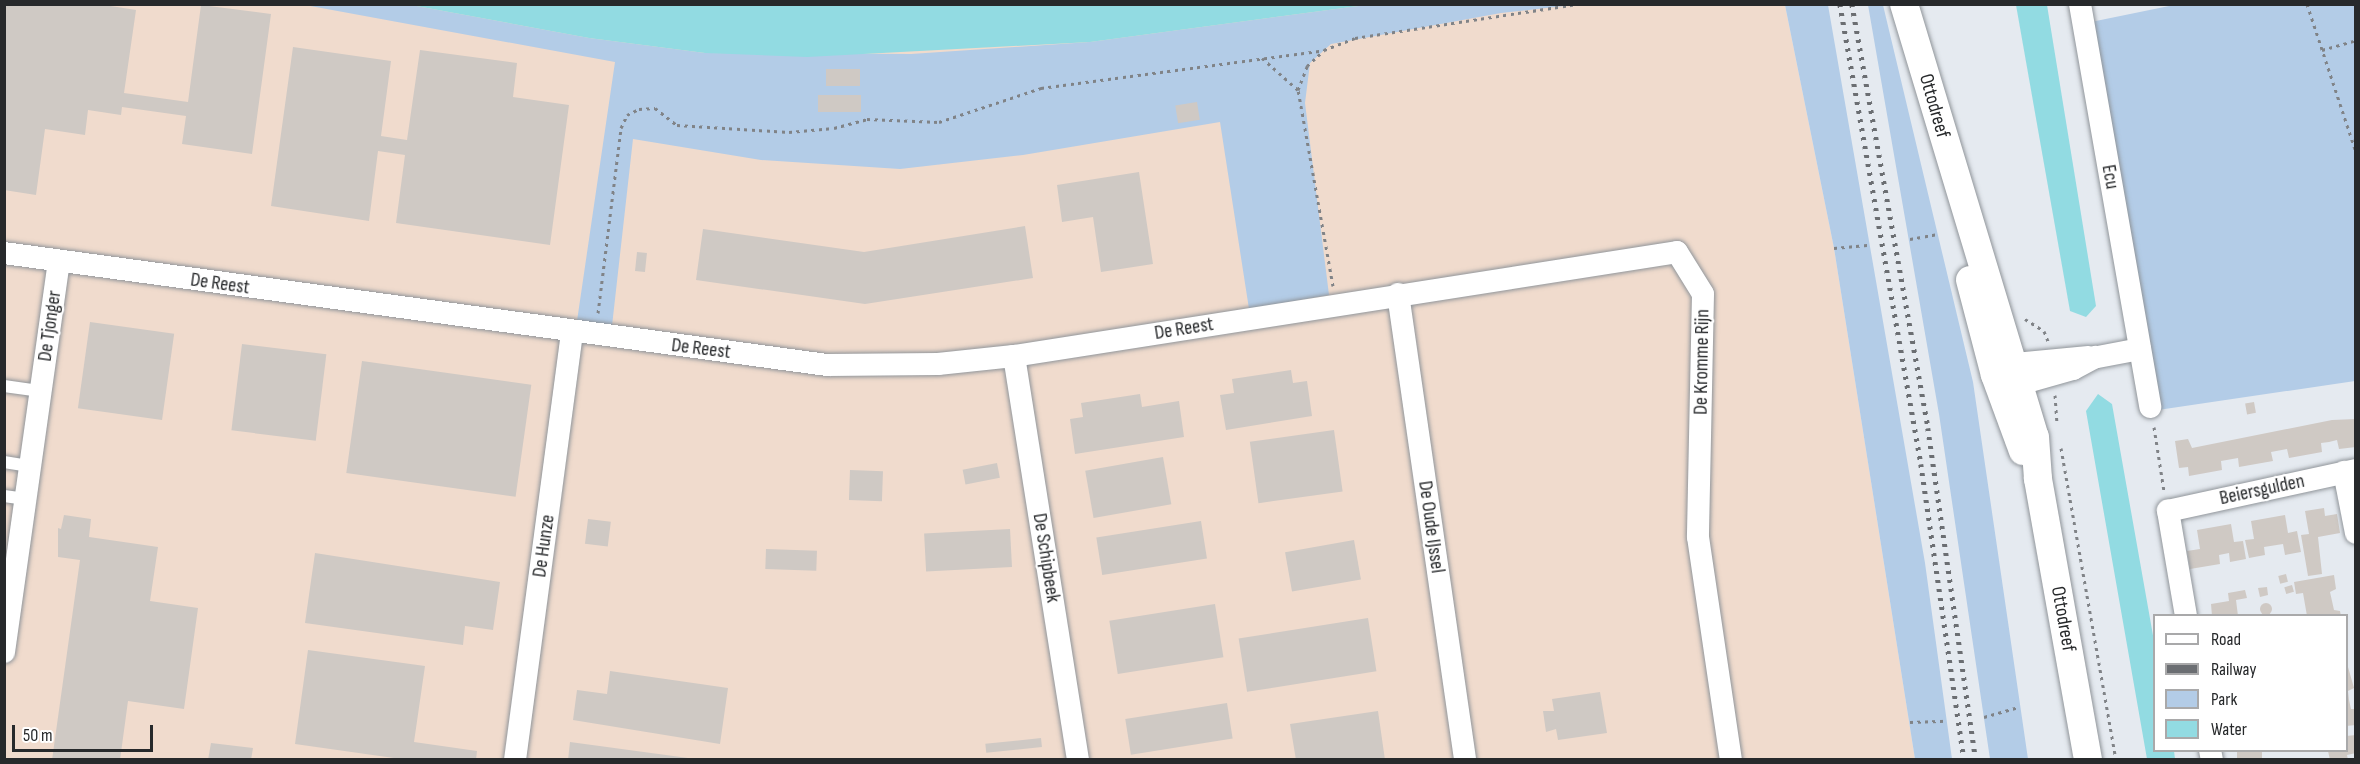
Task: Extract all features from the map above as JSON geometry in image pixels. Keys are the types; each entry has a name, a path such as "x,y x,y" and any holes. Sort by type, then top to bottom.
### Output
{"street":[{"name":"Ottodreef","path":"1904,4 1963,208 1978,237 2010,374 2035,437 2038,479 2088,759"},
{"name":"Ecu","path":"2083,5 2151,407"},
{"name":"De Kromme Rijn","path":"1398,294 1677,252 1703,294 1698,537 1731,759"},
{"name":"De Reest","path":"4,254 572,333 827,365 938,364 1014,356 1398,294"},
{"name":"De Tjonger","path":"4,652 15,497 30,466 59,261"},
{"name":"De Oude IJssel","path":"1398,294 1465,759"},
{"name":"De Hunze","path":"515,759 572,333"},
{"path":"2051,366 2140,349"},
{"name":"De Schipbeek","path":"1014,356 1078,759"},
{"path":"2010,374 2073,369 2096,357"},
{"path":"2350,471 2355,533"},
{"name":"Beiersgulden","path":"2168,511 2350,471"},
{"path":"2168,511 2186,614"}],"lane":[{"path":"4,386 41,391"},
{"path":"4,462 30,466"}],"path":[{"path":"596,336 621,128 627,115 639,109 655,108 677,125 789,132 834,128 867,120 939,122 1041,88 1324,50 1355,38 1576,4"},
{"path":"2307,4 2355,152"},
{"path":"2322,50 2355,40"},
{"path":"1324,50 1307,66 1298,90 1336,304"},
{"path":"1262,58 1298,90"},
{"path":"1910,239 1937,234"},
{"path":"1834,248 1870,245"},
{"path":"2151,407 2168,511"},
{"path":"1984,717 2020,707"},
{"path":"1910,722 1947,721"}],"shaded area":[{"path":"4,5 1785,5 1834,248 1915,759 5,759"}],"green space":[{"path":"305,5 411,5 589,38 705,53 911,54 1090,42 1366,5 1574,5 1501,13 1331,44 1310,63 1305,103 1329,295 1249,309 1220,122 1023,155 900,169 761,160 633,139 612,326 577,321 615,62"},
{"path":"1785,5 1828,5 1925,563 1952,759 1915,759 1834,248"},
{"path":"1868,5 1883,5 1973,382 2028,759 1990,759 1939,414"},
{"path":"2174,5 2355,5 2355,381 2158,410 2091,22"}],"water":[{"path":"411,5 1366,5 1090,42 807,57 705,53 589,38"},
{"path":"2016,5 2047,5 2096,306 2086,317 2070,311"},
{"path":"2098,394 2112,404 2153,635 2153,752 2174,752 2175,759 2147,759 2086,411"}],"building":[{"path":"4,4 98,4 136,10 124,93 188,102 201,5 271,14 252,154 182,144 186,116 122,107 121,115 88,110 85,135 45,129 36,195 4,190"},
{"path":"293,47 391,61 381,136 407,140 420,50 517,63 513,97 569,105 550,245 396,223 405,155 378,151 369,221 271,206"},
{"path":"826,69 860,69 860,86 826,86"},
{"path":"818,95 861,95 861,112 818,112"},
{"path":"1197,102 1200,120 1178,123 1175,105"},
{"path":"1139,172 1153,264 1101,272 1093,217 1062,222 1057,185"},
{"path":"1025,226 1033,278 865,304 696,280 703,229 864,252"},
{"path":"637,252 647,253 645,272 635,271"},
{"path":"90,322 174,334 162,420 78,408"},
{"path":"242,344 326,354 316,441 231,430"},
{"path":"362,361 531,385 516,497 346,473"},
{"path":"1291,370 1293,383 1307,381 1312,416 1226,430 1220,395 1234,393 1232,379"},
{"path":"1140,394 1142,407 1179,401 1184,437 1075,454 1070,419 1083,417 1081,403"},
{"path":"2254,402 2256,413 2247,414 2245,404"},
{"path":"2356,419 2356,447 2339,449 2337,440 2321,443 2322,452 2289,458 2287,449 2271,452 2273,461 2239,467 2238,458 2221,461 2222,470 2189,476 2188,467 2179,468 2175,441 2188,439 2192,448 2332,420"},
{"path":"1334,430 1343,491 1258,503 1250,442"},
{"path":"1163,457 1171,504 1094,518 1085,471"},
{"path":"997,463 1000,478 966,484 963,470"},
{"path":"850,470 883,471 882,501 849,500"},
{"path":"2324,508 2325,516 2337,514 2340,533 2318,537 2322,574 2308,576 2301,535 2309,534 2305,511"},
{"path":"64,515 91,519 89,537 158,547 150,601 198,608 184,709 128,701 120,760 52,760 80,560 58,557 58,528 61,529"},
{"path":"2285,515 2288,533 2297,531 2301,552 2285,555 2283,544 2264,547 2265,555 2249,558 2245,540 2254,539 2251,521"},
{"path":"588,519 611,522 608,547 585,544"},
{"path":"1201,521 1207,559 1102,575 1096,538"},
{"path":"2231,524 2234,542 2243,541 2246,559 2230,562 2229,553 2219,555 2220,564 2190,569 2187,551 2200,549 2197,530"},
{"path":"1010,529 1012,567 926,571 924,534"},
{"path":"1354,540 1361,579 1292,592 1285,552"},
{"path":"766,549 817,551 816,571 765,569"},
{"path":"315,553 500,582 493,630 465,626 463,645 305,623"},
{"path":"2286,574 2288,582 2280,584 2278,576"},
{"path":"2334,575 2336,589 2330,592 2334,610 2340,611 2341,614 2307,614 2303,593 2296,594 2294,582"},
{"path":"2292,585 2294,592 2286,594 2284,587"},
{"path":"2267,587 2268,595 2260,597 2258,588"},
{"path":"2245,590 2247,598 2236,600 2238,614 2212,614 2211,604 2229,601 2228,593"},
{"path":"2266,603 2272,609 2270,613 2262,613 2260,609 2262,605"},
{"path":"1215,604 1223,657 1118,674 1109,621"},
{"path":"1368,618 1376,671 1247,692 1239,638"},
{"path":"308,650 425,666 414,742 477,751 476,760 408,760 295,744"},
{"path":"2348,667 2354,688 2348,691"},
{"path":"610,671 728,688 720,744 573,720 577,690 607,694"},
{"path":"2348,691 2351,709 2356,709 2356,725 2348,726"},
{"path":"1600,692 1607,733 1558,740 1556,729 1546,732 1543,711 1554,711 1552,699"},
{"path":"1227,703 1233,739 1131,755 1125,719"},
{"path":"1378,711 1385,760 1296,760 1290,724"},
{"path":"2356,735 2356,753 2347,755 2348,760 2330,760 2328,752 2348,752 2348,736"},
{"path":"1041,738 1042,747 986,753 985,744"},
{"path":"570,742 688,758 688,760 568,760"},
{"path":"211,743 253,748 251,760 208,760"},
{"path":"2237,752 2262,752 2262,760 2237,760"}],"railway":[{"path":"1840,4 1921,464 1964,760"},
{"path":"1852,4 1928,428 1976,760"}]}
